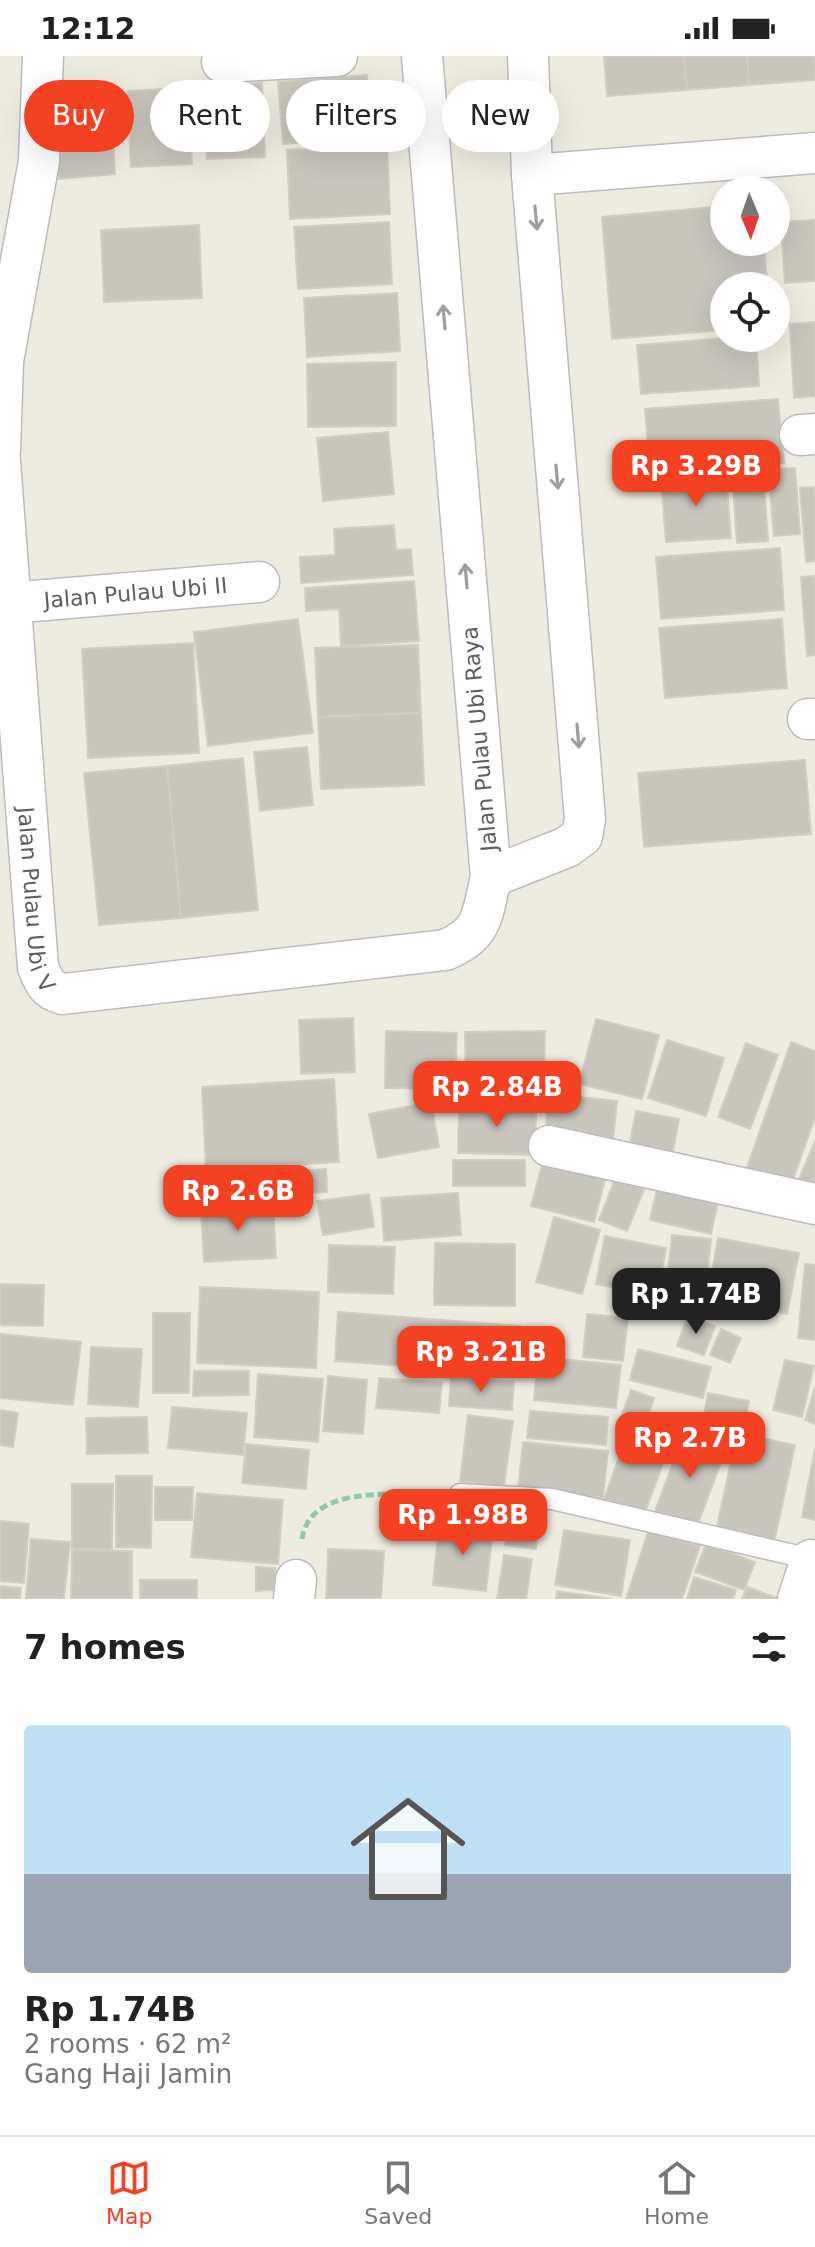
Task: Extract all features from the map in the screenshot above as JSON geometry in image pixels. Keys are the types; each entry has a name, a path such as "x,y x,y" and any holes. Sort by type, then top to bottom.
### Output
{"street":[{"path":"0,451 3,361 39,161 43,56"},
{"path":"222,62 337,56"},
{"name":"Jalan Pulau Ubi Raya","path":"422,56 491,877 567,847 582,836 584,828 532,175 528,56"},
{"path":"532,175 815,153"},
{"name":"Jalan Pulau Ubi V","path":"0,461 38,967 52,991 63,994 445,950 466,941 479,927 491,877"},
{"name":"Jalan Pulau Ubi II","path":"10,603 259,582"},
{"path":"549,1146 815,1204"},
{"path":"798,1599 813,1560"}],"lane":[{"path":"460,1494 552,1499 813,1560"}],"path":[{"path":"295,1590 305,1524 322,1506 372,1495 460,1494"}],"building":[{"path":"604,56 684,56 687,90 607,96"},
{"path":"684,56 747,56 749,85 687,90"},
{"path":"747,56 815,56 815,80 749,85"},
{"path":"367,75 367,80 303,80"},
{"path":"286,81 286,144 283,144 278,82"},
{"path":"150,90 150,152 191,152 192,164 131,167 130,152 134,152 134,91"},
{"path":"56,152 114,152 115,174 58,179"},
{"path":"207,152 265,152 265,157 207,159"},
{"path":"287,152 387,152 390,214 290,219"},
{"path":"710,207 710,256 765,256 766,272 710,272 710,331 612,339 602,217"},
{"path":"815,220 815,281 790,283 790,272 784,272 783,256 790,256 790,221"},
{"path":"389,222 392,284 298,289 294,227"},
{"path":"199,225 202,298 104,302 101,230"},
{"path":"397,293 400,351 307,357 304,298"},
{"path":"815,322 815,396 794,398 790,324"},
{"path":"710,339 710,352 757,352 759,386 641,394 637,345"},
{"path":"396,362 396,426 308,427 307,364"},
{"path":"778,399 784,463 650,474 645,409"},
{"path":"388,432 394,494 323,501 317,438"},
{"path":"795,468 800,534 774,536 768,469"},
{"path":"763,470 768,541 737,543 732,472"},
{"path":"726,474 731,538 666,542 661,479"},
{"path":"815,487 815,561 806,562 800,488"},
{"path":"394,525 396,550 411,549 413,575 301,583 300,557 335,555 334,529"},
{"path":"780,548 784,610 661,619 656,557"},
{"path":"815,576 815,655 807,656 801,577"},
{"path":"414,581 419,641 341,646 339,609 306,611 305,588"},
{"path":"298,619 313,733 208,746 194,632"},
{"path":"782,619 787,688 665,698 659,628"},
{"path":"193,643 199,753 88,758 82,649"},
{"path":"418,645 421,713 318,717 315,648"},
{"path":"421,713 424,785 321,789 318,717"},
{"path":"307,747 313,805 260,811 254,752"},
{"path":"243,758 258,910 181,918 167,766"},
{"path":"805,760 811,834 644,847 638,773"},
{"path":"167,766 181,918 99,925 84,773"},
{"path":"353,1018 355,1072 301,1074 299,1020"},
{"path":"596,1019 659,1035 642,1099 579,1084"},
{"path":"386,1031 457,1033 455,1089 385,1088"},
{"path":"545,1031 544,1091 466,1091 465,1032"},
{"path":"667,1040 724,1058 706,1116 648,1098"},
{"path":"791,1042 815,1051 815,1117 788,1194 743,1179"},
{"path":"746,1043 778,1055 750,1129 718,1117"},
{"path":"334,1079 339,1162 206,1170 202,1087"},
{"path":"549,1094 617,1101 612,1150 544,1143"},
{"path":"431,1102 439,1147 378,1158 369,1114"},
{"path":"459,1104 536,1105 536,1155 458,1153"},
{"path":"636,1111 679,1119 671,1162 628,1154"},
{"path":"815,1141 815,1197 795,1189"},
{"path":"547,1147 609,1164 594,1222 531,1206"},
{"path":"453,1160 525,1160 525,1186 453,1186"},
{"path":"621,1164 650,1175 627,1231 599,1220"},
{"path":"326,1169 327,1192 211,1200 210,1176"},
{"path":"660,1175 721,1188 711,1234 650,1220"},
{"path":"458,1193 461,1235 384,1241 381,1198"},
{"path":"369,1194 374,1227 323,1235 317,1201"},
{"path":"273,1204 276,1258 204,1262 201,1208"},
{"path":"554,1217 600,1230 582,1294 536,1282"},
{"path":"672,1235 711,1239 703,1313 664,1308"},
{"path":"605,1236 666,1248 657,1296 596,1284"},
{"path":"718,1238 799,1253 787,1314 707,1299"},
{"path":"435,1243 515,1244 515,1306 434,1305"},
{"path":"329,1245 395,1247 393,1294 328,1292"},
{"path":"805,1264 815,1265 815,1340 798,1338"},
{"path":"0,1284 44,1285 43,1326 0,1325"},
{"path":"200,1287 319,1292 316,1368 197,1363"},
{"path":"338,1312 520,1326 516,1374 335,1361"},
{"path":"153,1313 190,1313 189,1393 153,1393"},
{"path":"587,1314 628,1318 623,1361 583,1357"},
{"path":"687,1317 715,1326 704,1355 677,1346"},
{"path":"721,1329 741,1338 730,1363 710,1355"},
{"path":"0,1334 81,1342 73,1405 0,1398"},
{"path":"91,1347 142,1349 138,1407 88,1404"},
{"path":"638,1349 711,1367 703,1398 630,1380"},
{"path":"538,1357 621,1365 616,1408 534,1400"},
{"path":"785,1360 814,1366 802,1417 773,1410"},
{"path":"194,1371 249,1371 249,1395 193,1396"},
{"path":"258,1374 323,1379 318,1442 254,1437"},
{"path":"328,1376 367,1380 363,1434 323,1431"},
{"path":"451,1377 514,1382 512,1410 449,1406"},
{"path":"379,1378 442,1383 439,1413 376,1408"},
{"path":"815,1387 815,1424 805,1420"},
{"path":"631,1390 654,1398 640,1440 616,1432"},
{"path":"708,1393 749,1401 743,1433 702,1425"},
{"path":"172,1407 247,1413 243,1455 168,1448"},
{"path":"0,1410 18,1413 13,1447 0,1445"},
{"path":"530,1411 608,1417 606,1445 527,1438"},
{"path":"468,1415 513,1421 504,1486 460,1481"},
{"path":"147,1417 148,1453 87,1454 86,1418"},
{"path":"685,1431 727,1446 696,1529 654,1514"},
{"path":"737,1433 795,1445 774,1543 716,1531"},
{"path":"523,1442 608,1451 603,1498 518,1490"},
{"path":"246,1444 309,1450 306,1489 242,1483"},
{"path":"815,1448 815,1520 802,1517"},
{"path":"622,1449 663,1463 644,1515 603,1502"},
{"path":"116,1476 152,1476 151,1548 116,1547"},
{"path":"72,1484 113,1484 112,1549 72,1549"},
{"path":"155,1487 193,1487 192,1520 155,1520"},
{"path":"197,1493 283,1500 278,1564 191,1557"},
{"path":"509,1512 541,1515 536,1549 505,1545"},
{"path":"0,1521 29,1524 24,1583 0,1581"},
{"path":"439,1524 493,1530 486,1591 433,1585"},
{"path":"649,1529 700,1546 682,1599 626,1599"},
{"path":"564,1530 630,1540 621,1596 555,1585"},
{"path":"31,1539 70,1542 64,1599 26,1599"},
{"path":"706,1544 755,1562 744,1590 695,1572"},
{"path":"328,1549 384,1551 381,1599 326,1599"},
{"path":"72,1550 132,1551 132,1599 71,1599"},
{"path":"504,1555 532,1559 526,1599 497,1599"},
{"path":"256,1567 275,1568 275,1590 256,1591"},
{"path":"694,1577 736,1590 733,1599 687,1599"},
{"path":"140,1580 197,1580 197,1599 140,1599"},
{"path":"0,1586 21,1588 20,1599 0,1599"},
{"path":"747,1587 780,1599 742,1599"},
{"path":"557,1591 611,1599 556,1599"}]}
